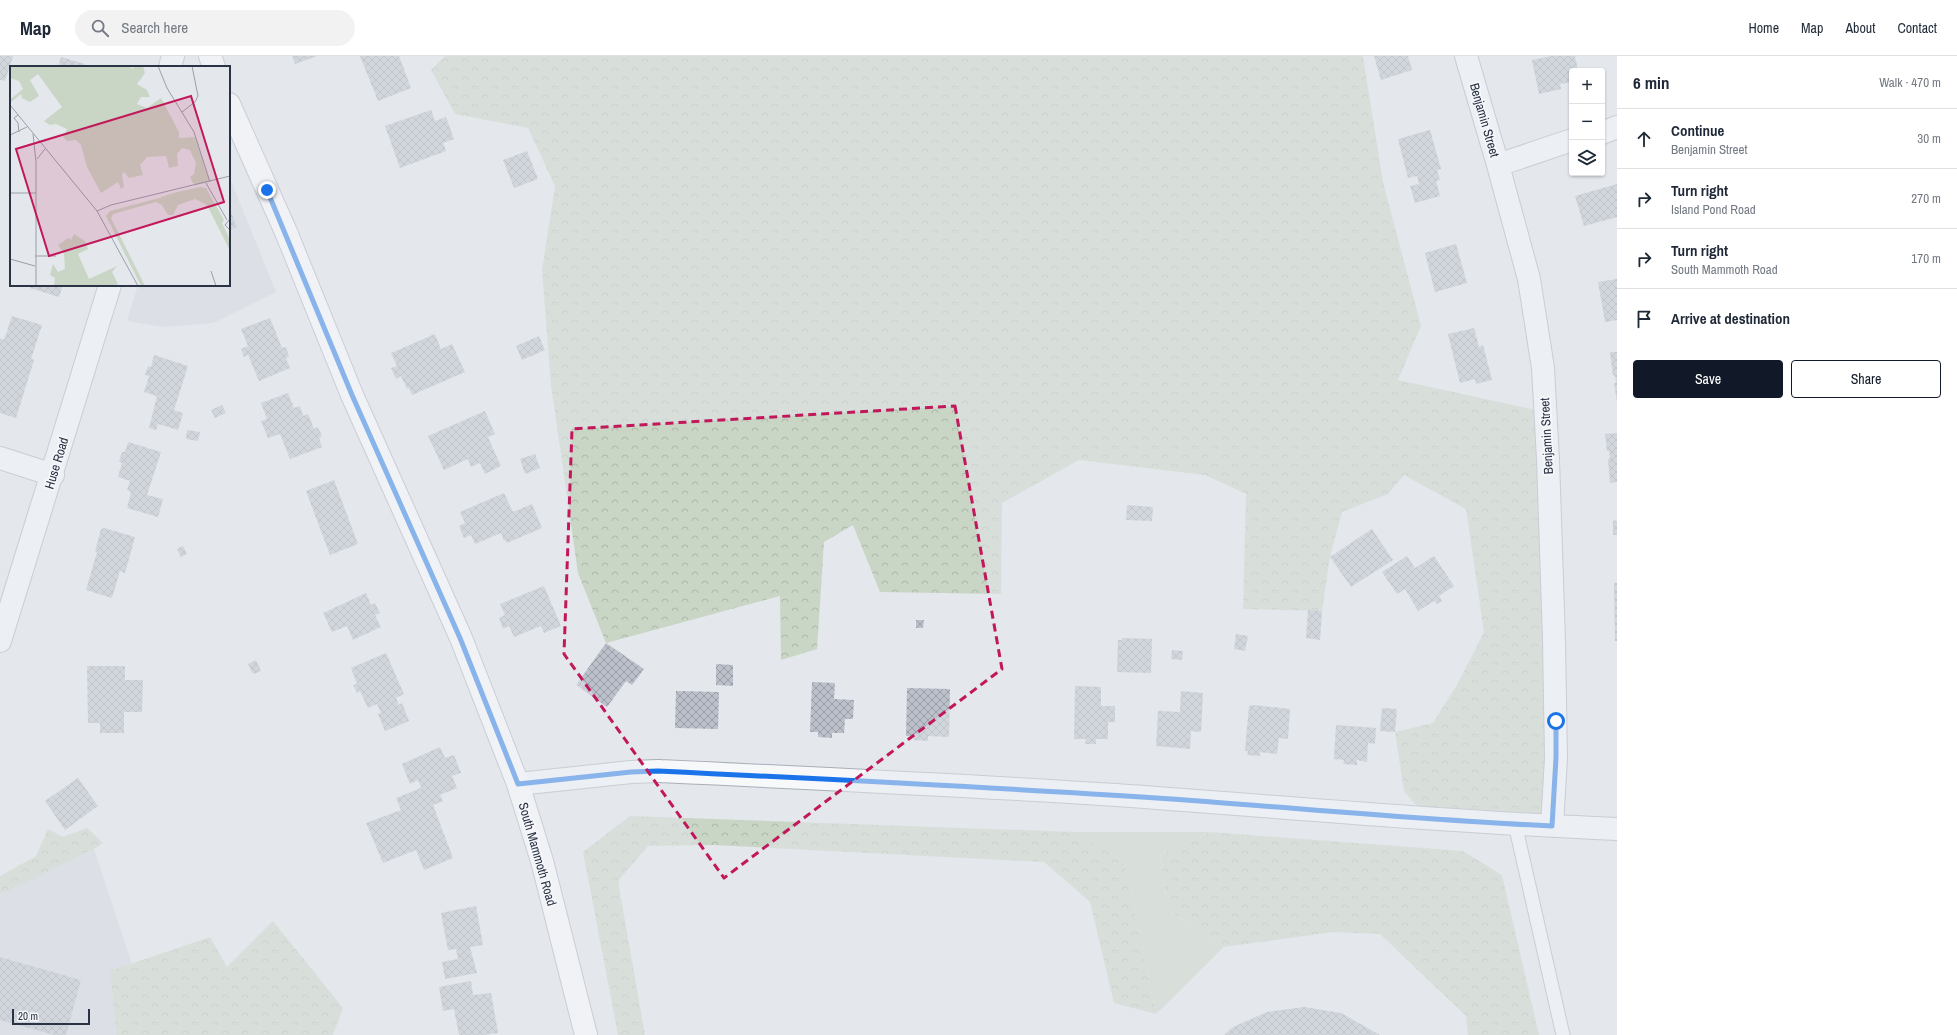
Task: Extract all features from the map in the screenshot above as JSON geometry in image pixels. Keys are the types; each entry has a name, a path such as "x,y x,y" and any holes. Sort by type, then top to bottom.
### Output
{"main road":[{"path":"210,56 214,66"},
{"name":"South Mammoth Road","path":"230,108 235,130 286,232 352,395 460,638 518,784 542,861 586,1035"}],"street":[{"path":"170,66 173,56"},
{"name":"Benjamin Street","path":"1466,56 1529,279 1542,368 1548,459 1554,640 1556,758 1552,826"},
{"path":"1605,132 1617,127"},
{"path":"1498,165 1569,141"},
{"name":"Huse Road","path":"0,640 53,475 110,286"},
{"path":"0,458 53,475"},
{"path":"518,784 631,772 658,771 933,784 1515,824 1617,829"}],"lane":[{"path":"1515,824 1563,1035"}],"highlighted area":[{"path":"955,406 1002,669 724,878 564,654 572,429"}],"shaded area":[{"path":"230,178 276,292 213,323 164,327 127,321 138,286 230,286"},
{"path":"94,849 132,964 110,972 116,1035 0,1035 0,895"}],"green space":[{"path":"445,56 1363,56 1383,182 1421,326 1398,380 1545,412 1552,826 1428,819 1404,791 1395,732 1433,723 1458,683 1484,632 1466,509 1404,475 1388,494 1342,512 1330,557 1322,611 1243,609 1246,494 1205,475 1079,460 1002,503 1001,594 880,592 853,525 824,542 817,649 781,660 780,596 606,643 578,573 551,385 542,270 555,186 528,128 455,114 431,70"},
{"path":"630,816 1076,832 1125,862 1156,1014 1114,1003 1090,902 1044,862 714,845 648,846 618,881 645,1035 618,1035 583,852"},
{"path":"87,828 103,843 94,849 0,895 0,876 36,856 48,829 63,837"},
{"path":"1076,832 1210,832 1160,855 1168,910 1224,947 1156,1014 1125,862"},
{"path":"1210,832 1463,851 1502,875 1539,1035 1468,1035 1466,1016 1380,934 1333,932 1224,947 1168,910 1160,855"},
{"path":"273,921 343,1008 333,1035 116,1035 110,971 210,937 227,967"}],"building":[{"path":"0,56 13,56 5,81 0,80"},
{"path":"292,56 317,56 295,64"},
{"path":"360,56 399,56 411,88 378,101"},
{"path":"1374,56 1408,56 1412,70 1381,80"},
{"path":"1551,56 1575,56 1577,68 1569,68 1569,82 1560,84 1561,89 1539,94 1532,60"},
{"path":"61,57 85,64 84,66 58,66"},
{"path":"431,110 435,121 446,117 454,139 443,143 446,151 400,168 385,126"},
{"path":"1430,130 1441,169 1437,170 1440,180 1436,181 1440,196 1415,203 1410,186 1419,184 1417,176 1408,178 1398,139"},
{"path":"527,151 538,179 514,188 503,160"},
{"path":"1617,184 1617,217 1584,226 1575,196"},
{"path":"230,210 237,227 230,230"},
{"path":"1456,244 1467,283 1435,292 1425,253"},
{"path":"1617,279 1617,320 1605,322 1598,282"},
{"path":"30,286 63,286 59,297 30,288"},
{"path":"12,316 42,325 31,359 34,360 16,418 0,413 0,338 4,340"},
{"path":"270,318 282,348 286,347 289,357 286,358 290,368 259,381 248,355 244,357 241,349 248,346 241,329"},
{"path":"1474,328 1479,347 1483,345 1492,380 1476,384 1475,379 1460,383 1448,334"},
{"path":"435,334 441,349 452,344 465,372 412,395 409,388 407,389 401,376 396,379 391,368 397,366 391,353"},
{"path":"539,336 545,350 522,360 516,346"},
{"path":"1610,352 1617,352 1617,402 1614,383 1616,383 1615,375 1613,376"},
{"path":"154,355 188,366 174,410 183,413 178,430 158,424 156,430 149,428 157,396 144,392 149,376 145,375 148,366 151,367"},
{"path":"288,393 294,408 300,406 303,416 308,414 314,429 318,427 322,436 319,438 322,447 290,459 280,434 268,438 261,421 267,419 261,403"},
{"path":"222,405 226,413 215,418 211,410"},
{"path":"485,411 495,434 488,437 501,466 485,474 480,463 471,467 468,459 444,470 428,436"},
{"path":"187,430 200,432 198,441 186,439"},
{"path":"1617,433 1617,482 1610,483 1608,459 1610,458 1609,451 1607,451 1605,434"},
{"path":"128,442 161,452 147,495 163,499 158,517 127,508 131,492 127,490 130,481 118,477 122,463 119,462 122,452 125,452"},
{"path":"535,454 540,468 525,474 520,459"},
{"path":"334,480 358,544 330,555 306,491"},
{"path":"504,493 513,512 532,504 542,528 507,543 506,540 504,541 501,533 475,544 471,535 464,538 459,526 465,523 460,512"},
{"path":"1127,505 1153,507 1152,521 1126,520"},
{"path":"1613,520 1617,521 1617,535 1613,535"},
{"path":"104,528 135,537 125,573 120,571 112,598 86,590 97,552 95,551 101,529"},
{"path":"1372,529 1393,560 1351,587 1330,557"},
{"path":"183,546 187,554 181,557 177,549"},
{"path":"1407,556 1415,568 1434,556 1454,586 1439,596 1442,601 1437,604 1434,601 1418,611 1405,589 1397,594 1382,572"},
{"path":"1614,583 1617,583 1617,641 1615,641"},
{"path":"544,586 561,626 544,633 541,626 514,637 509,626 503,629 499,618 505,615 500,604"},
{"path":"366,593 371,605 375,603 380,613 375,615 381,627 353,640 347,626 332,632 323,613"},
{"path":"1308,610 1322,611 1320,640 1306,638"},
{"path":"916,620 924,620 923,628 916,628"},
{"path":"1236,634 1248,636 1245,651 1234,649"},
{"path":"1122,638 1152,639 1151,673 1117,672 1118,640 1122,640"},
{"path":"606,643 644,669 632,685 626,681 607,707 576,685"},
{"path":"1172,650 1183,651 1182,660 1171,659"},
{"path":"386,653 404,694 396,698 399,705 402,703 409,721 385,731 378,714 381,713 377,704 368,708 360,691 357,693 353,685 357,684 351,668"},
{"path":"256,660 261,671 253,674 248,664"},
{"path":"716,664 733,665 733,686 716,685"},
{"path":"87,666 125,666 125,680 143,680 142,712 124,712 124,733 100,733 100,723 88,723"},
{"path":"812,682 835,683 834,699 854,700 853,719 845,719 844,733 832,733 832,738 818,737 818,732 810,732"},
{"path":"1075,686 1101,687 1101,706 1115,706 1115,722 1108,722 1108,739 1096,739 1096,744 1085,744 1086,739 1074,739"},
{"path":"907,688 950,689 949,737 928,736 928,741 914,740 914,736 906,736"},
{"path":"676,691 719,692 718,729 675,728"},
{"path":"1181,691 1203,693 1201,732 1191,731 1190,749 1156,746 1158,711 1180,712"},
{"path":"1253,705 1290,709 1288,739 1279,738 1277,754 1260,752 1260,756 1247,755 1248,751 1245,751 1249,706"},
{"path":"1382,708 1397,709 1395,732 1380,731"},
{"path":"1336,725 1376,728 1375,744 1368,743 1367,762 1357,760 1357,765 1343,764 1344,760 1334,759"},
{"path":"440,747 445,758 454,755 461,773 452,776 457,788 440,795 443,801 433,805 453,858 424,870 416,850 383,863 366,823 401,810 396,798 421,788 418,780 410,784 402,764"},
{"path":"78,778 98,806 65,830 45,801"},
{"path":"476,906 483,945 470,947 477,973 445,979 442,962 458,959 456,949 448,950 441,913"},
{"path":"0,957 81,980 66,1035 54,1035 0,1020"},
{"path":"471,981 473,995 491,993 498,1033 484,1035 459,1035 454,1009 443,1011 439,987"},
{"path":"1304,1007 1341,1013 1380,1035 1224,1035 1233,1027 1267,1012"}],"route":[{"path":"267,190 286,232 352,395 460,638 494,720 518,784 631,772 658,771 933,784 1160,798 1428,819 1552,826 1556,758 1556,721"}]}
